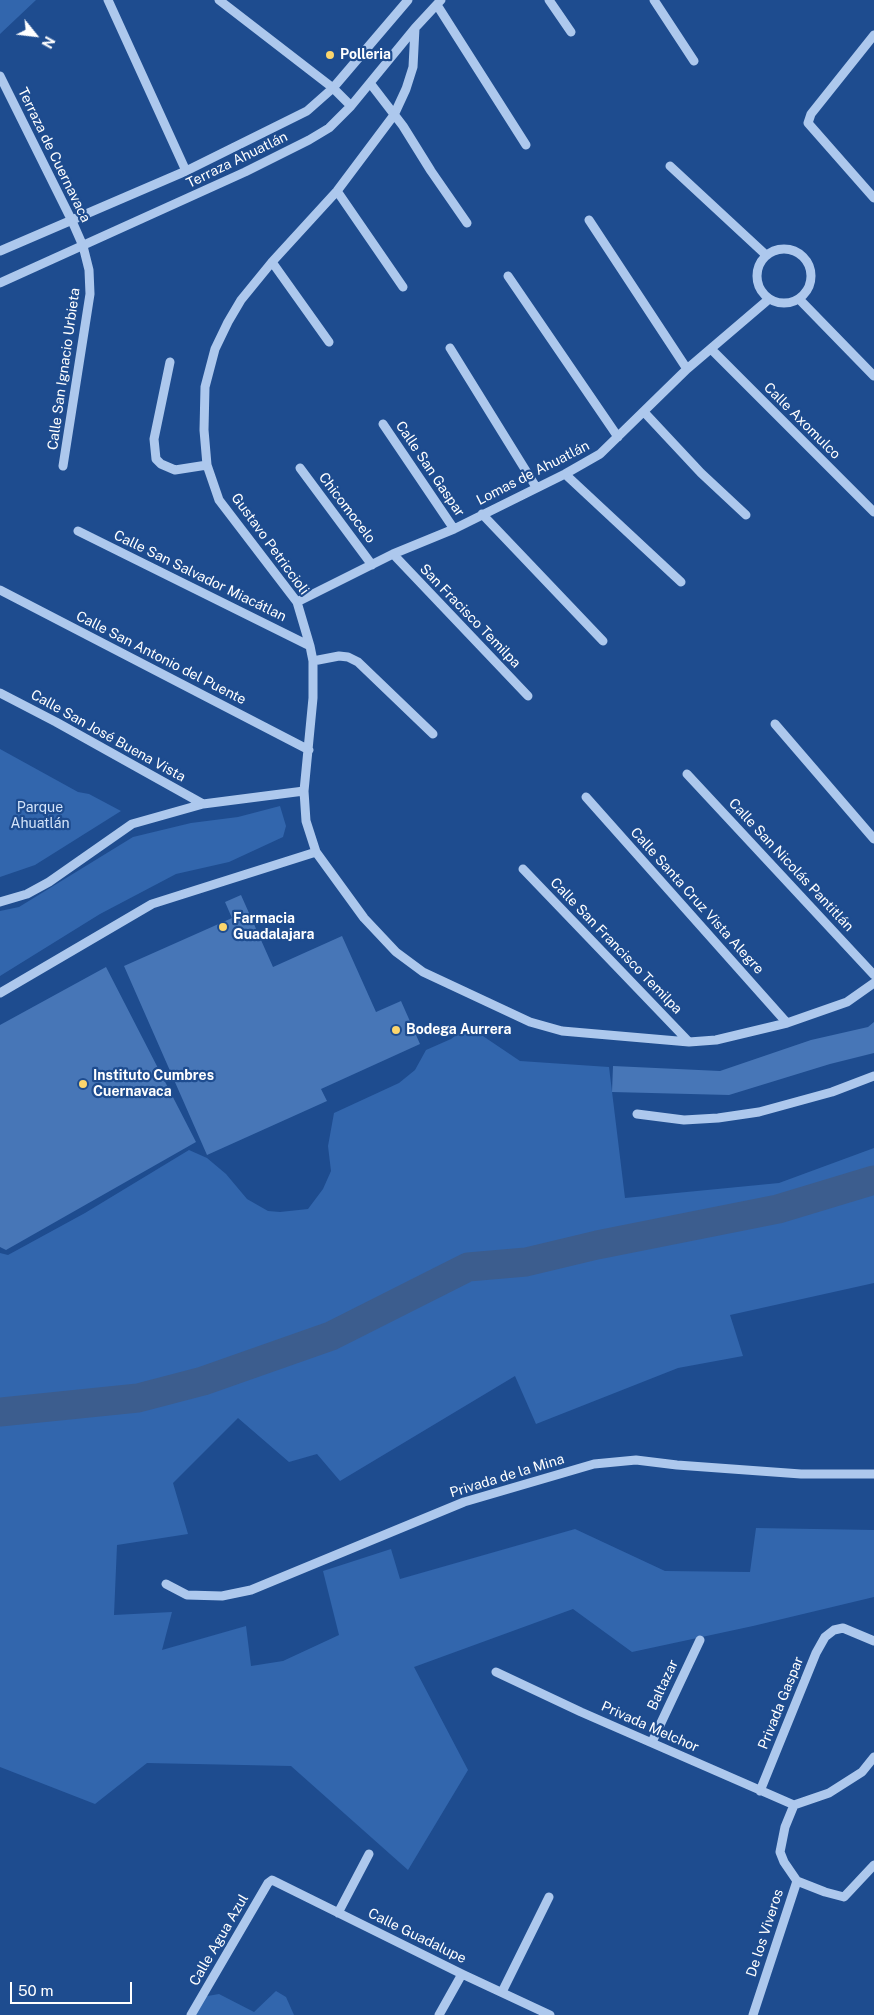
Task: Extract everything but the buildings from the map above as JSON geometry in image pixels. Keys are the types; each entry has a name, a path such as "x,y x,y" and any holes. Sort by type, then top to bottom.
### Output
{"street":[{"path":"108,0 186,171"},
{"path":"219,0 333,88 351,106"},
{"name":"Terraza Ahuatlán","path":"0,251 186,171 307,111 333,88 408,0"},
{"path":"549,0 571,32"},
{"path":"654,0 694,61"},
{"path":"439,3 526,145"},
{"name":"Terraza Ahuatlán","path":"0,283 245,172 329,128 351,106 415,28 439,3"},
{"name":"Gustavo Petriccioli","path":"415,28 413,67 406,89 394,115 337,191 272,262 241,300 215,349 205,387 204,430 207,465 219,500 297,602 310,646 313,661 313,698 304,792 306,821 316,852 364,918 396,952 423,972 530,1022 562,1031 689,1042 716,1040 787,1023 847,1002 874,984"},
{"path":"874,35 811,114 808,123 874,198"},
{"name":"Terraza de Cuernavaca","path":"0,76 83,246"},
{"path":"370,83 394,115 467,223"},
{"path":"670,166 766,255"},
{"path":"337,191 403,287"},
{"path":"589,220 687,370"},
{"name":"Calle San Ignacio Urbieta","path":"63,466 90,294 89,270 83,246"},
{"path":"779,249 787,249 794,250 806,259 811,273 809,288 799,299 784,303 769,299 758,286 758,270 766,255 779,249"},
{"path":"272,262 329,342"},
{"path":"508,276 618,437"},
{"name":"Lomas de Ahuatlán","path":"297,602 393,554 454,529 565,474 600,454 687,370 769,299"},
{"path":"799,299 874,376"},
{"path":"450,348 536,487"},
{"name":"Calle Axomulco","path":"711,349 874,512"},
{"path":"170,362 154,439 156,459 161,464 176,470 207,465"},
{"path":"644,412 701,473 746,515"},
{"name":"Calle San Gaspar","path":"383,424 454,529"},
{"name":"Chicomocelo","path":"300,468 372,565"},
{"path":"565,474 681,582"},
{"path":"482,514 602,641"},
{"name":"Calle San Salvador Miacátlan","path":"78,531 310,646"},
{"name":"San Fracisco Temilpa","path":"393,554 528,696"},
{"name":"Calle San Antonio del Puente","path":"0,590 309,750"},
{"path":"313,661 339,656 348,657 358,662 433,734"},
{"name":"Calle San José Buena Vista","path":"0,693 203,804"},
{"path":"775,724 874,839"},
{"name":"Calle San Nicolás Pantitlán","path":"688,774 874,975"},
{"path":"0,902 27,894 49,882 132,824 203,804 304,792"},
{"name":"Calle Santa Cruz Vista Alegre","path":"586,797 787,1023"},
{"path":"0,993 152,904 316,852"},
{"name":"Calle San Francisco Temilpa","path":"523,869 689,1042"},
{"path":"638,1114 684,1120 718,1118 759,1112 832,1092 874,1076"},
{"name":"Privada de la Mina","path":"166,1584 187,1595 222,1596 251,1590 464,1502 594,1464 636,1460 800,1474 874,1474"},
{"name":"Privada Gaspar","path":"760,1791 816,1653 825,1637 834,1630 843,1628 874,1641"},
{"name":"Baltazar","path":"652,1742 700,1640"},
{"name":"Privada Melchor","path":"496,1672 581,1712 794,1805"},
{"path":"794,1805 829,1793 862,1772 874,1757"},
{"name":"De los Viveros","path":"753,2015 797,1881 788,1869 780,1852 785,1827 794,1805"},
{"path":"338,1913 369,1854"},
{"path":"797,1881 844,1897 874,1865"},
{"name":"Calle Guadalupe","path":"272,1880 462,1974 550,2015"},
{"name":"Calle Agua Azul","path":"191,2015 268,1883 272,1880"},
{"path":"502,1992 549,1897"},
{"path":"440,2015 462,1974"}],"green space":[{"path":"0,0 36,0 0,34"},
{"name":"Parque Ahuatlán","path":"0,749 78,792 89,794 121,811 35,865 0,877"},
{"path":"280,806 286,826 283,837 229,862 176,874 100,914 0,976 0,911 19,907 133,837 191,823 238,817"},
{"path":"468,1026 520,1061 609,1067 625,1198 779,1183 874,1148 874,1283 730,1315 743,1356 678,1368 536,1424 515,1376 340,1481 317,1454 289,1462 238,1418 173,1483 188,1534 117,1545 114,1615 172,1612 162,1650 246,1626 251,1666 283,1661 339,1635 323,1571 391,1549 400,1579 575,1529 665,1571 750,1572 756,1528 874,1530 874,1597 632,1652 573,1609 414,1667 468,1770 408,1870 291,1766 147,1763 95,1804 0,1767 0,1253 8,1255 85,1213 189,1150 207,1158 226,1174 247,1199 268,1211 280,1212 308,1209 323,1189 331,1171 328,1146 334,1113 399,1083 415,1070 426,1050 451,1039"},
{"path":"276,1991 286,1997 294,2015 191,2015 202,1997 219,1994 254,2012"}],"waterway":[{"path":"0,1412 138,1398 203,1381 331,1336 468,1267 526,1262 597,1245 778,1209 874,1180"}],"place":[{"name":"Polleria","path":"330,55"},
{"name":"Farmacia Guadalajara","path":"223,927"},
{"name":"Bodega Aurrera","path":"396,1030"},
{"name":"Instituto Cumbres Cuernavaca","path":"83,1084"}]}
